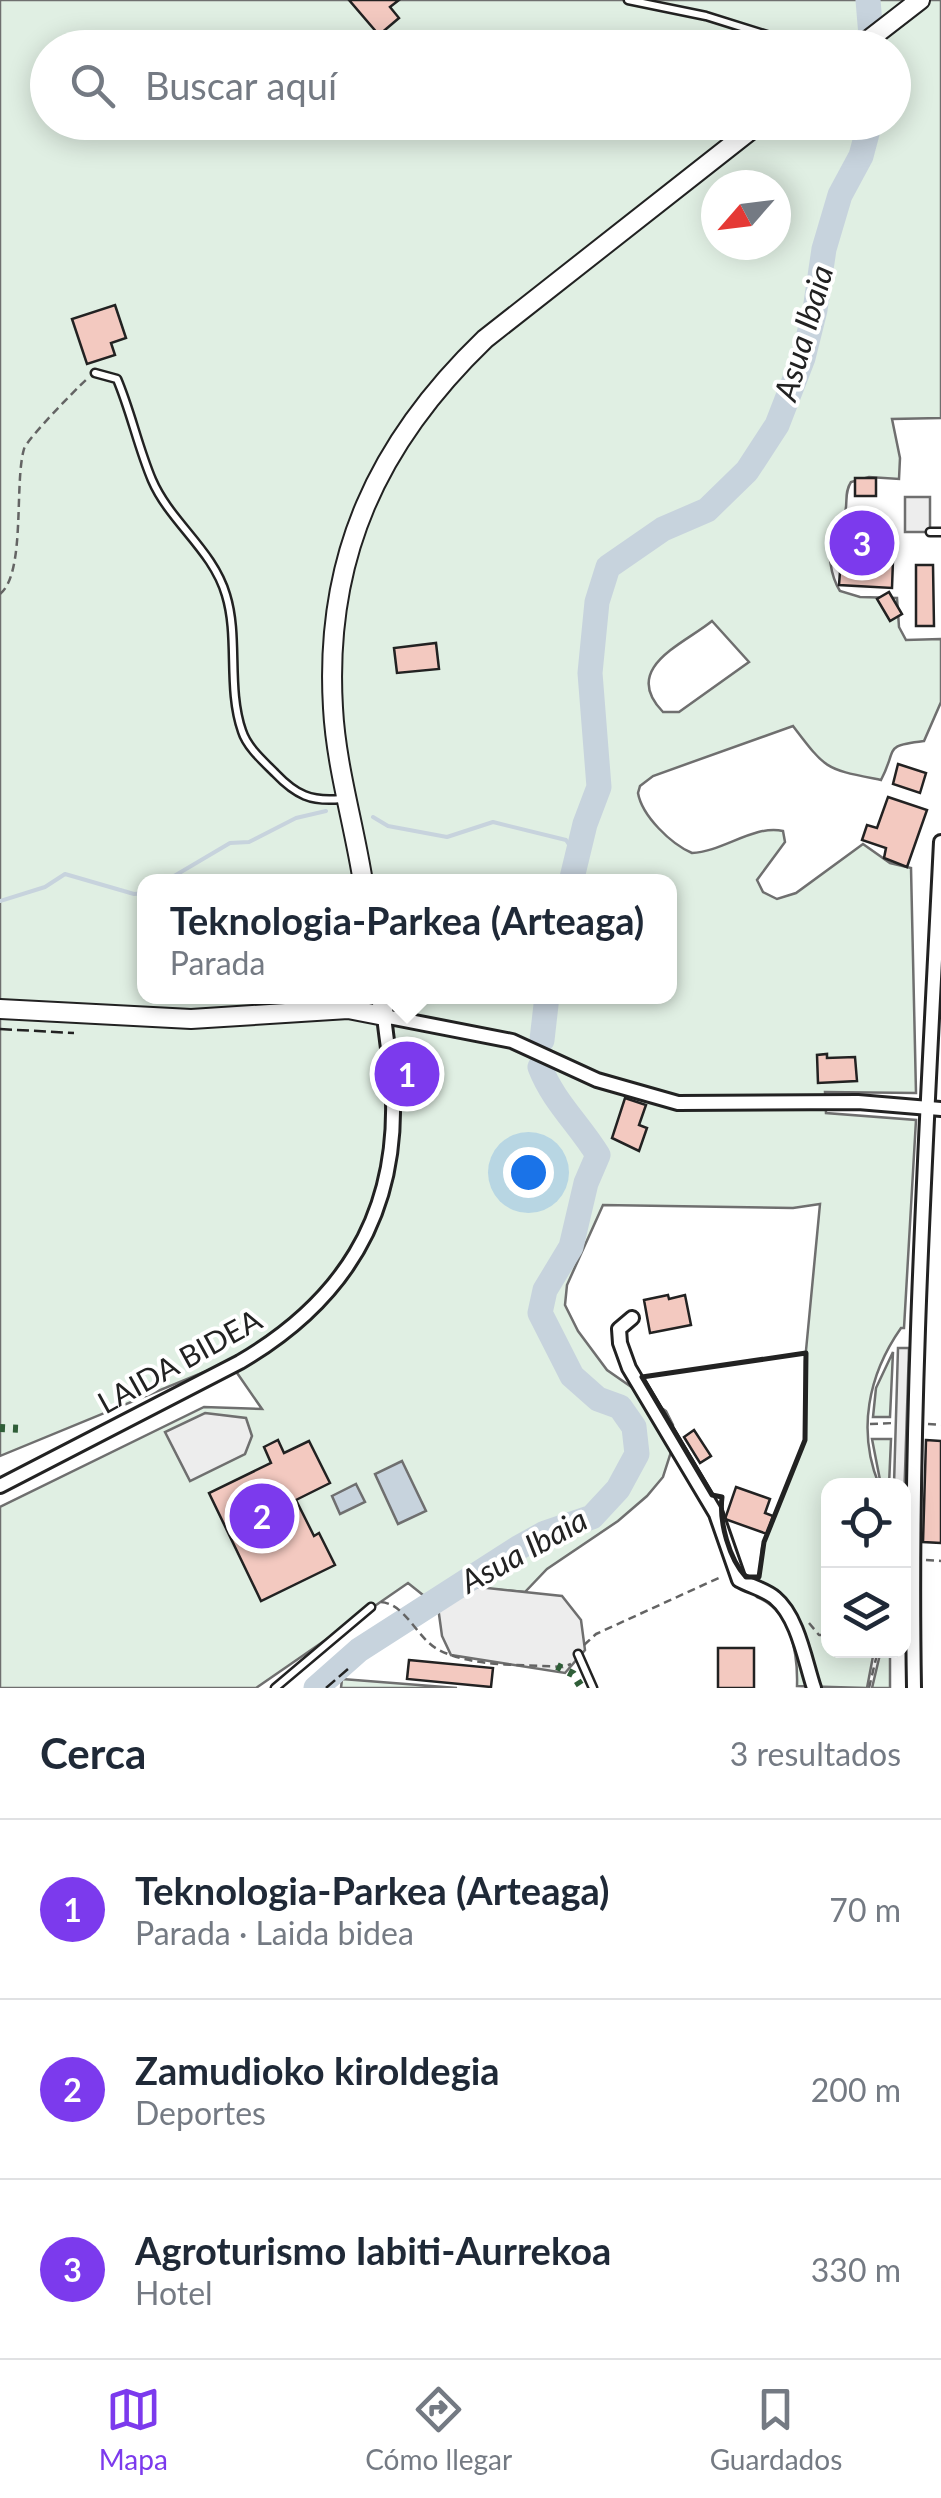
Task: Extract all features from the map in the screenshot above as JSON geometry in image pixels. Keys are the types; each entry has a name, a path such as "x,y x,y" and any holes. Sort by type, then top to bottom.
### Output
{"street":[{"path":"880,30 920,0"},
{"path":"362,874 333,712 331,640 346,557 369,492 406,427 484,338 738,140"},
{"path":"914,1688 912,1560 918,1315 934,1109 941,842"},
{"path":"382,1004 384,1016"},
{"path":"0,1009 191,1018 348,1009 512,1041 597,1080 678,1103 858,1102 934,1109"},
{"name":"LAIDA BIDEA","path":"0,1486 270,1345 328,1294 364,1240 382,1195 390,1160 393,1100 384,1016"},
{"path":"632,1318 619,1329 629,1368 716,1514 739,1580 773,1595 782,1604 814,1688"}],"lane":[{"path":"628,0 751,30"},
{"path":"95,373 117,379 152,480 168,509 216,572 227,596 242,732 288,788 318,801 348,798"},
{"path":"930,532 941,532"},
{"path":"275,1688 371,1606"},
{"path":"578,1654 594,1688"}],"path":[{"path":"0,594 7,589 13,562 24,446 95,373"},
{"path":"870,1424 894,1423"},
{"path":"924,1424 941,1425"},
{"path":"924,1560 941,1561"},
{"path":"371,1606 387,1602 398,1607 414,1630 439,1650 486,1661 564,1666 571,1664 587,1640 596,1634 716,1577 739,1580"},
{"path":"870,1688 876,1658"}],"green space":[{"path":"0,0 941,0 941,418 892,419 900,458 899,479 869,477 851,482 844,516 831,541 830,556 840,591 860,597 897,598 899,627 906,640 941,639 941,702 924,741 896,747 881,780 829,766 793,726 653,776 640,786 638,793 645,811 659,828 692,853 761,831 783,831 785,842 757,880 763,892 777,899 796,893 863,844 890,863 911,868 916,1093 825,1092 826,1113 916,1120 904,1328 881,1365 869,1404 869,1444 877,1478 821,1478 821,1658 873,1658 867,1688 797,1686 794,1647 785,1622 769,1603 757,1597 762,1548 805,1440 805,1361 820,1204 793,1208 603,1205 567,1285 565,1305 578,1331 607,1370 666,1411 673,1425 671,1452 663,1477 647,1496 618,1521 547,1569 525,1592 478,1588 438,1607 408,1583 256,1688 0,1688 0,1507 204,1407 262,1409 235,1370 216,1367 0,1456","holes":["712,621 749,662 679,712 663,712 652,696 652,670 673,648"]},
{"path":"893,1352 890,1417 873,1417 876,1388"},
{"path":"872,1439 891,1439 889,1478 880,1478"},
{"path":"879,1658 890,1658 890,1688 872,1688"},
{"path":"342,1679 457,1688 341,1688"}],"shaded area":[{"path":"905,497 930,497 930,532 905,532"},
{"path":"898,1348 909,1348 905,1478 894,1478"},
{"path":"205,1413 246,1418 252,1436 245,1454 190,1481 165,1432"},
{"path":"402,1461 426,1511 398,1524 375,1474"},
{"path":"356,1484 365,1502 340,1514 332,1496"},
{"path":"478,1587 562,1596 581,1620 585,1650 565,1673 451,1655 442,1636 438,1607"}],"building":[{"path":"349,0 399,0 390,7 399,18 385,30 375,30"},
{"path":"115,305 126,338 111,343 115,355 87,364 72,319"},
{"path":"855,478 876,478 876,496 855,496"},
{"path":"843,533 881,536 879,559 893,560 892,588 839,585"},
{"path":"916,565 933,565 934,626 916,626"},
{"path":"889,592 902,614 890,621 877,599"},
{"path":"436,643 439,669 397,673 394,648"},
{"path":"898,764 926,773 920,793 893,784"},
{"path":"888,797 927,810 907,867 884,858 886,848 862,840 867,825 877,828"},
{"path":"827,1054 827,1058 855,1057 857,1081 818,1083 817,1055"},
{"path":"625,1098 646,1105 639,1125 647,1128 639,1151 612,1138"},
{"path":"668,1295 669,1299 685,1295 691,1325 650,1333 644,1300"},
{"path":"694,1430 711,1456 700,1463 684,1437"},
{"path":"278,1440 284,1453 309,1441 330,1483 296,1500 314,1536 319,1533 335,1565 261,1601 209,1493 271,1463 264,1447"},
{"path":"926,1440 941,1441 941,1543 923,1542"},
{"path":"736,1487 770,1499 765,1513 773,1516 767,1534 725,1519"},
{"path":"718,1648 754,1648 754,1688 718,1688"},
{"path":"409,1660 493,1668 491,1687 407,1679"}],"waterway":[{"name":"Asua Ibaia","path":"868,0 870,30"},
{"name":"Asua Ibaia","path":"573,874 599,787 590,673 597,602 608,567 663,529 707,510 747,471 777,425 803,358 824,249 840,195 865,140"},
{"path":"178,874 230,843 249,842 296,818 326,811"},
{"path":"373,817 388,826 447,837 493,822 566,840 578,858"},
{"path":"0,901 45,887 65,874 137,894"},
{"name":"Asua Ibaia","path":"542,1040 546,1004"},
{"name":"Asua Ibaia","path":"316,1688 359,1650 518,1548 545,1533 592,1517 618,1489 637,1454 634,1427 620,1407 598,1399 572,1376 540,1313 545,1290 571,1247 586,1183 598,1155 552,1091 540,1067"}],"hedge":[{"path":"0,1428 22,1429"},
{"path":"557,1666 573,1674 582,1688"}],"fence":[{"path":"0,1029 74,1033"},
{"path":"326,1688 348,1669"}],"wall":[{"path":"806,1353 805,1440 764,1542 759,1577 746,1577 726,1540 722,1497 712,1495 642,1377 806,1353"}],"place":[{"name":"Agroturismo Iabiti-Aurrekoa","path":"862,543"},
{"name":"Teknologia-Parkea (Arteaga)","path":"407,1074"},
{"name":"Zamudioko kiroldegia","path":"262,1516"}]}
